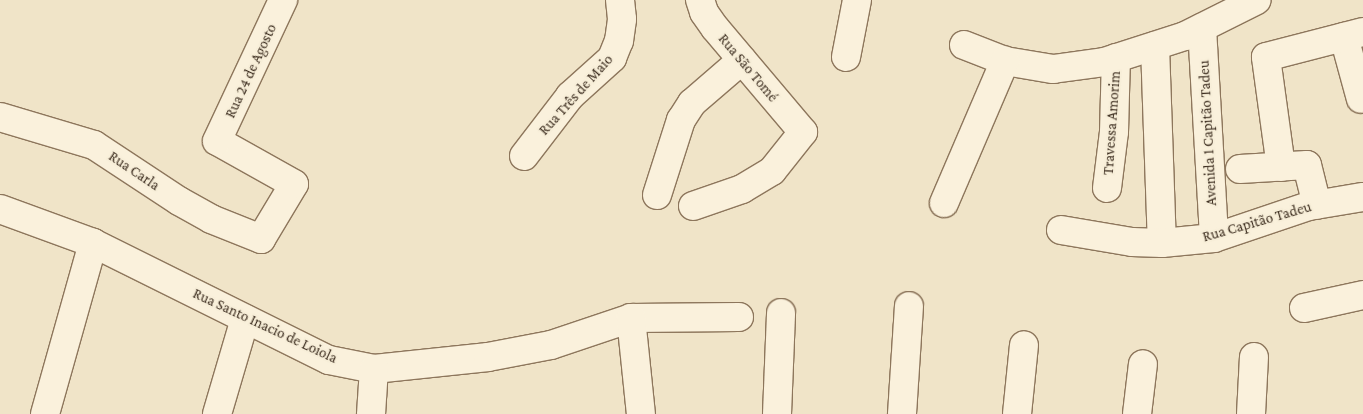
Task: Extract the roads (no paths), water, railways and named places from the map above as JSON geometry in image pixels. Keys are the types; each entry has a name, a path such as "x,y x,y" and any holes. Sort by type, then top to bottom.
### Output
{"street":[{"name":"Rua Três de Maio","path":"524,156 570,96 612,58 619,41 622,19 620,0"},
{"name":"Rua São Tomé","path":"693,206 742,189 772,171 803,132 715,28 704,12 700,0"},
{"path":"846,57 856,0"},
{"path":"964,45 1005,61 1053,69 1116,58 1185,36 1257,0"},
{"name":"Rua 24 de Agosto","path":"261,239 294,184 217,141 274,3"},
{"name":"Avenida 1 Capitão Tadeu","path":"1202,28 1214,238"},
{"path":"1281,167 1266,56 1354,35 1361,99"},
{"path":"1154,46 1162,243"},
{"name":"Travessa Amorim","path":"1107,188 1114,132 1116,58"},
{"path":"656,195 681,120 692,103 742,60"},
{"path":"944,203 1005,61"},
{"name":"Rua Carla","path":"0,117 94,145 187,206 211,219 261,239"},
{"path":"1240,169 1307,165 1317,205"},
{"name":"Rua Capitão Tadeu","path":"1061,230 1132,242 1162,243 1214,238 1317,205 1363,197"},
{"name":"Rua Santo Inacio de Loiola","path":"0,209 93,243 330,360 374,369 488,357 551,345 631,318 739,317"},
{"path":"46,414 93,243"},
{"path":"1304,308 1363,294"},
{"path":"902,414 910,306"},
{"path":"777,414 781,313"},
{"path":"631,318 641,414"},
{"path":"217,414 244,319"},
{"path":"1017,414 1024,345"},
{"path":"1251,414 1254,357"},
{"path":"1137,414 1143,364"},
{"path":"371,414 374,369"}]}
